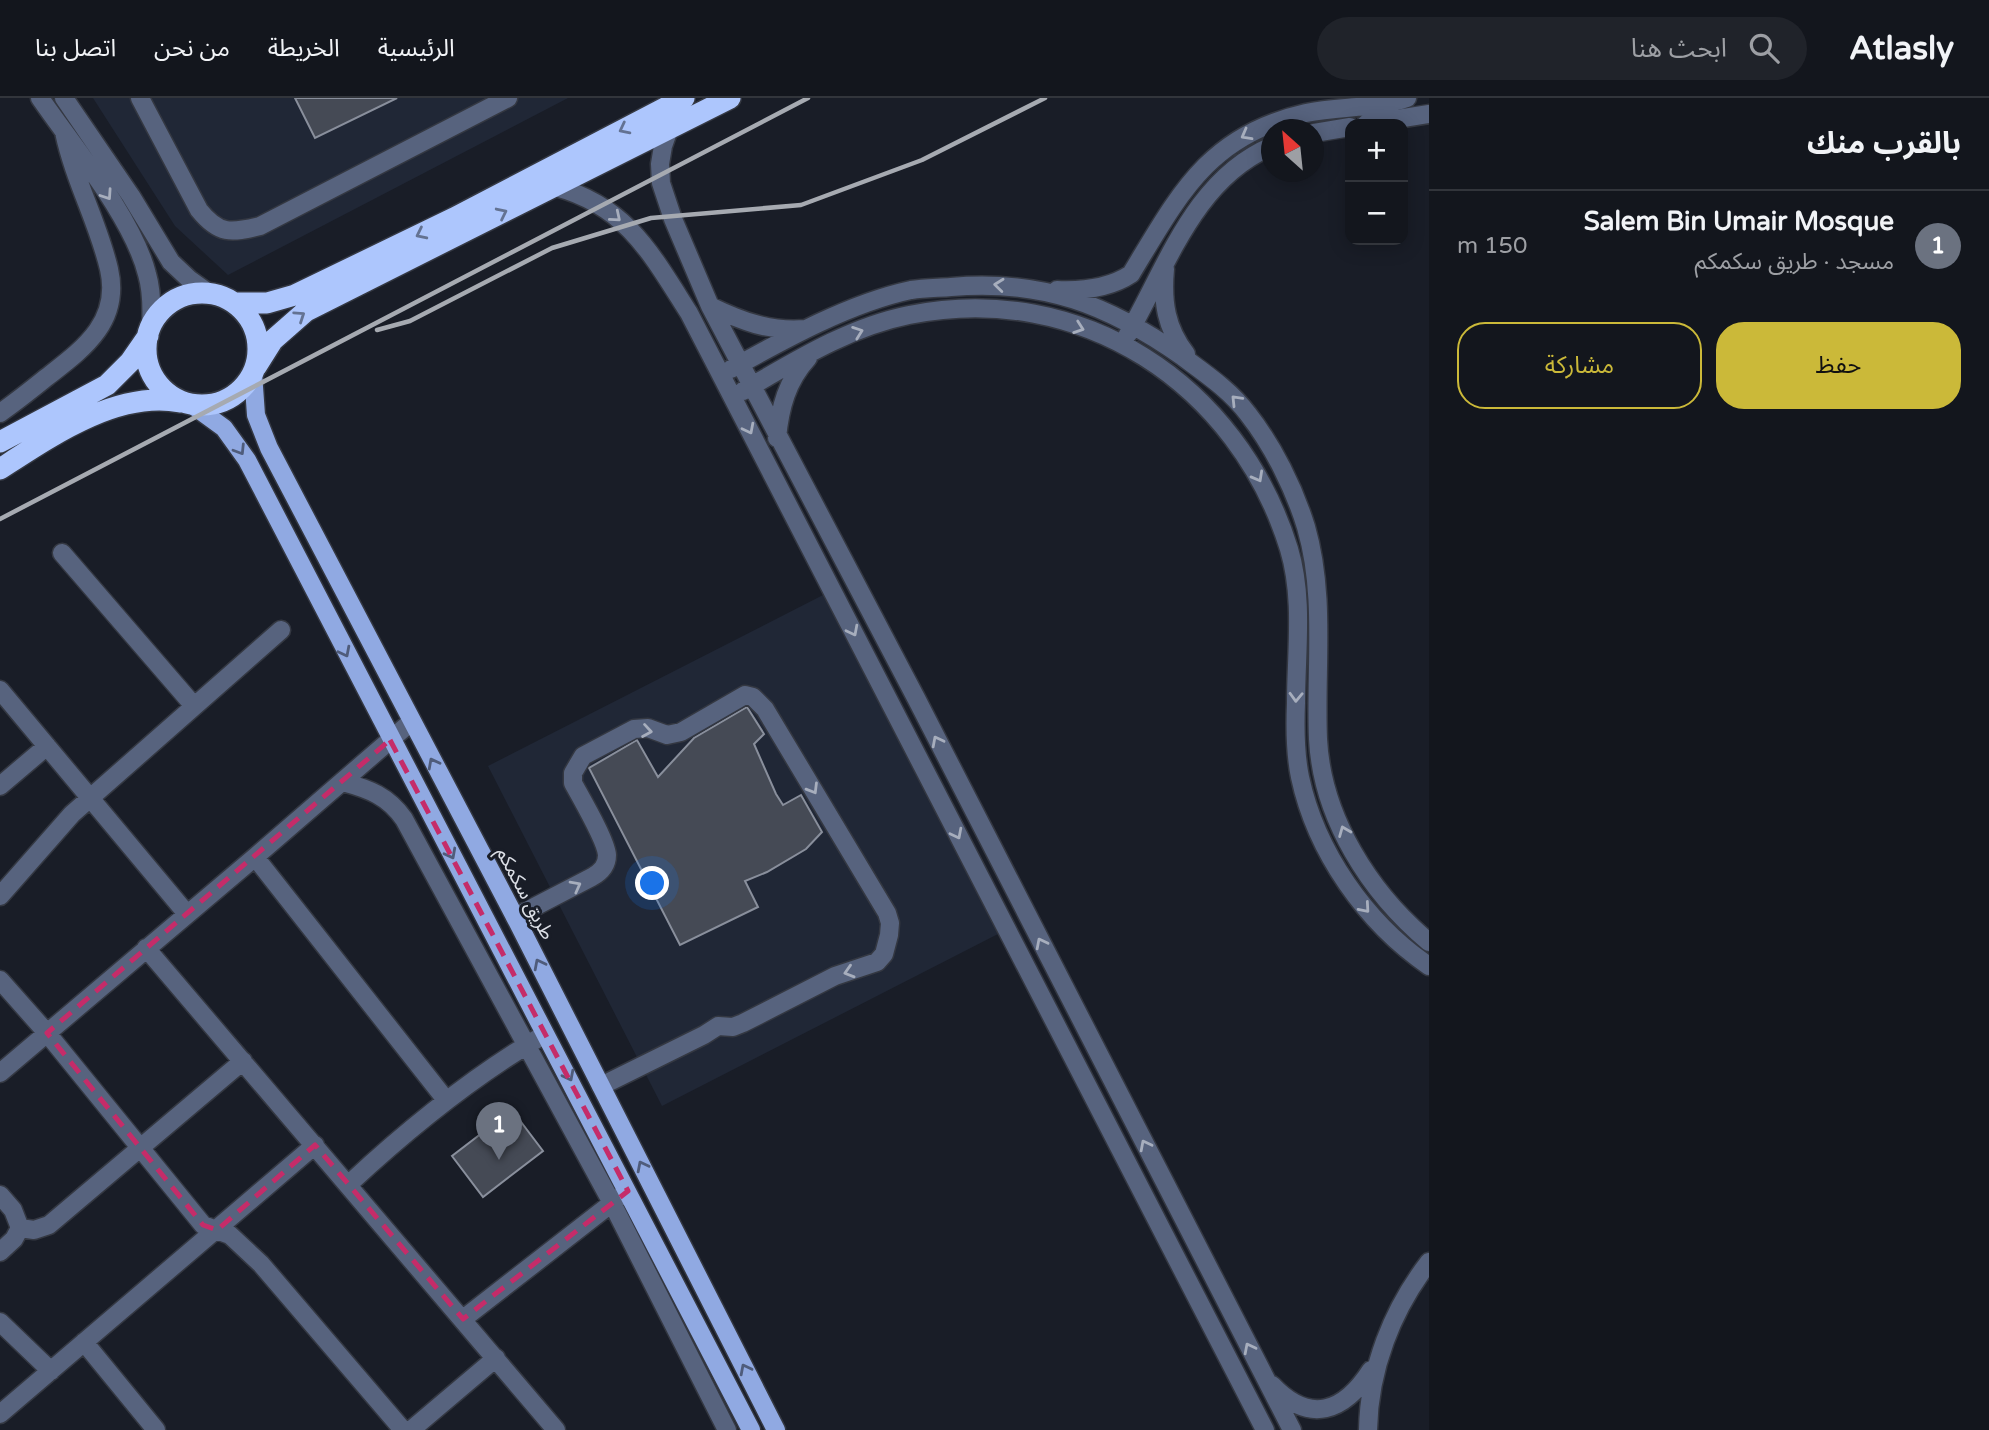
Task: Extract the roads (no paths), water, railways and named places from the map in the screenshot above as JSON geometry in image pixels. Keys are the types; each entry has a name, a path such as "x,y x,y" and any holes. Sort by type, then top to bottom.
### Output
{"highway":[{"path":"0,442 107,385 130,362 160,312 178,299 188,295 210,294 235,303 267,303 295,295 454,218 684,98"},
{"path":"0,469 57,434 116,406 156,399 206,405 227,399 244,386 273,340 306,311 730,98"},
{"path":"235,303 247,315 257,335 259,345 254,370"},
{"path":"149,332 146,353 152,374 165,391 188,403"}],"main road":[{"name":"طريق سكمكم","path":"254,370 254,401 264,437 515,917 776,1430"},
{"path":"188,403 214,419 240,449 751,1430"}],"street":[{"path":"40,98 115,207 138,248 150,292 149,332"},
{"path":"64,98 131,196 171,262 210,294"},
{"path":"139,98 199,210 210,224 233,230 260,226 508,98"},
{"path":"721,375 869,301 914,290 984,284 1070,291 1119,282 1131,274 1180,193 1219,153 1245,134 1272,122 1308,113 1407,98"},
{"path":"1398,119 1429,114"},
{"path":"1324,131 1345,128"},
{"path":"669,129 660,164 661,183 673,219 710,306 916,698 1292,1430"},
{"path":"0,412 82,349 99,331 111,296 110,271 75,175 64,132"},
{"path":"1122,343 1188,222 1215,186 1238,166 1261,152"},
{"path":"556,187 595,201 628,227 661,269 689,313 1265,1430"},
{"path":"1166,261 1163,291 1165,313 1178,344 1195,366"},
{"path":"1045,290 1095,307 1133,324 1221,385 1248,413 1296,497 1313,555 1318,595 1318,742 1322,771 1333,804 1359,863 1398,914 1429,942"},
{"path":"710,306 750,324 770,328 812,328"},
{"path":"732,398 854,332 907,316 950,309 998,309 1045,316 1122,343 1192,392 1220,420 1244,452 1272,502 1290,552 1297,598 1297,748 1300,775 1308,805 1331,855 1356,896 1388,934 1429,966"},
{"path":"777,438 788,386 806,360 817,350"},
{"path":"62,553 194,706"},
{"path":"0,896 56,830 281,630"},
{"path":"0,690 187,914"},
{"path":"515,917 592,877 602,871 606,864 606,849 573,783 573,773 583,756 634,729 648,729 667,735 681,732 745,695 753,697 765,709 887,913 890,923 889,936 884,954 877,962 835,976 733,1027 712,1028 704,1035 601,1086"},
{"path":"0,1073 411,722"},
{"path":"0,786 47,746"},
{"path":"343,782 380,795 397,810 612,1203 727,1430"},
{"path":"255,857 446,1100"},
{"path":"146,948 556,1430"},
{"path":"0,980 47,1033 203,1225 230,1235 261,1264 403,1430"},
{"path":"349,1184 396,1140 446,1100 546,1033"},
{"path":"20,1228 34,1230 49,1225 243,1061"},
{"path":"0,1414 315,1145"},
{"path":"463,1319 628,1191"},
{"path":"0,1195 13,1210 20,1228 14,1239 0,1252"},
{"path":"1262,1373 1295,1404 1305,1407 1328,1409 1350,1398 1371,1371 1399,1308 1429,1262"},
{"path":"0,1322 51,1371"},
{"path":"85,1342 156,1430"},
{"path":"1368,1430 1370,1394 1384,1342"},
{"path":"411,1430 496,1358"}],"railway":[{"path":"0,519 808,98"},
{"path":"377,330 410,321 552,248 651,218 801,205 922,160 1045,98"}],"place":[{"name":"Salem Bin Umair Mosque","path":"499,1160"}]}
